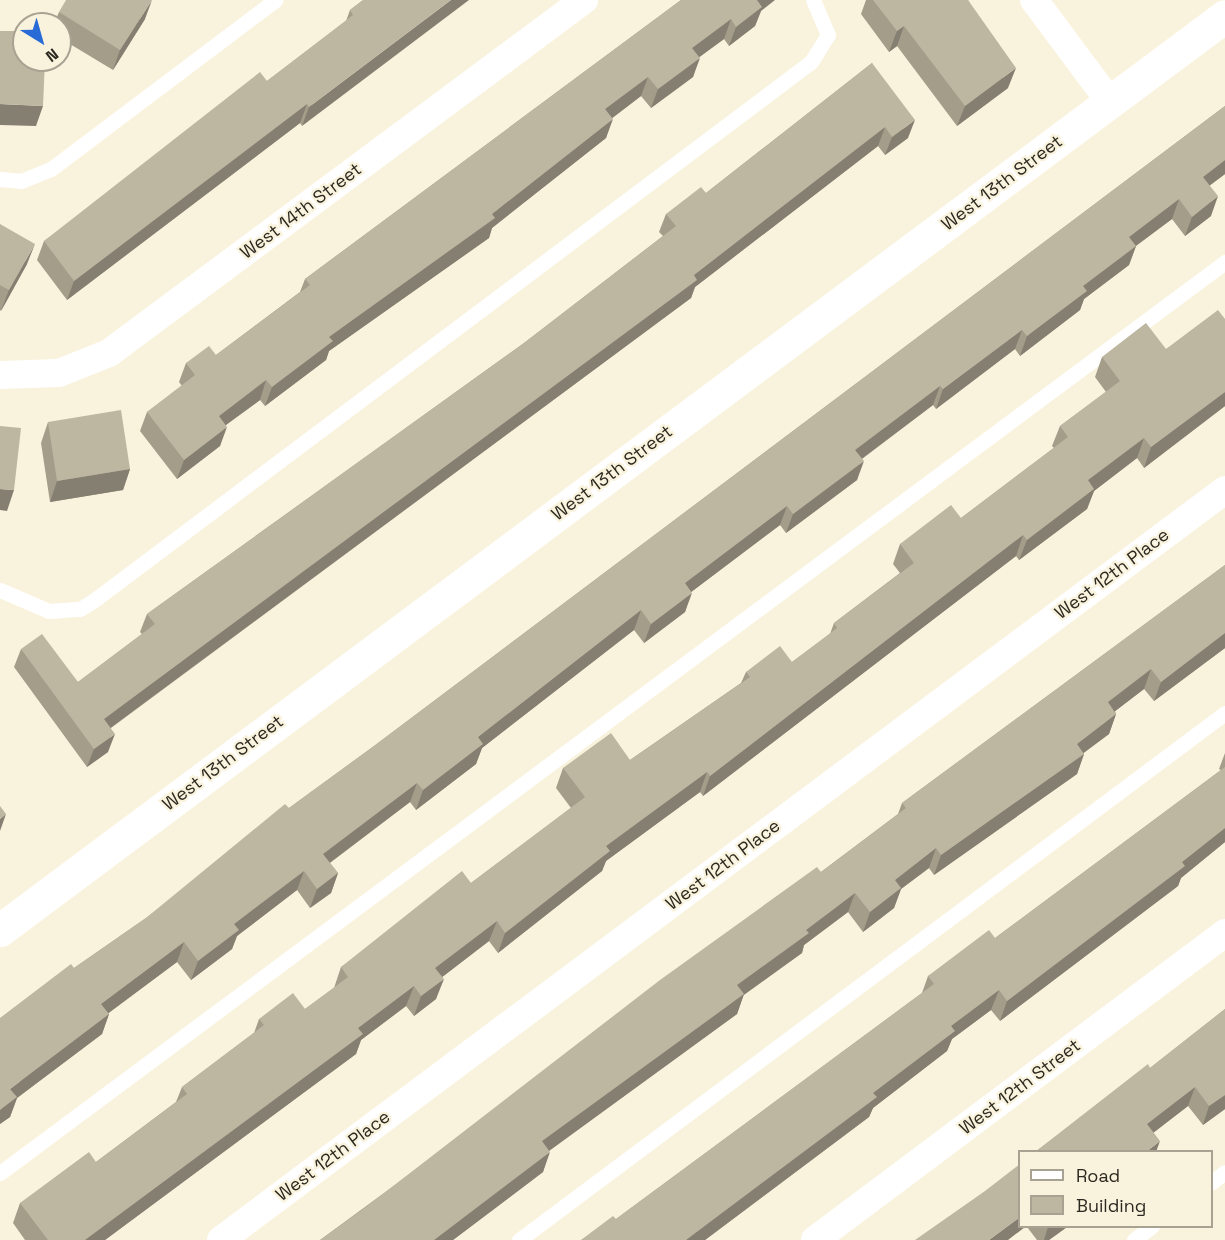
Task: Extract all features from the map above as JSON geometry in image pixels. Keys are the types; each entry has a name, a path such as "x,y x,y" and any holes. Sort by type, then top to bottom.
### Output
{"street":[{"name":"West 14th Street","path":"0,375 59,373 109,353 584,0"},
{"path":"1034,0 1110,102"},
{"name":"West 13th Street","path":"0,930 1225,16"},
{"name":"West 12th Place","path":"221,1240 1225,490"},
{"name":"West 12th Street","path":"815,1240 1225,933"}],"lane":[{"path":"0,178 21,181 51,169 274,0"},
{"path":"0,590 49,611 80,609 93,601 811,62 828,35 813,0"},
{"path":"0,1173 1225,262"},
{"path":"519,1240 1225,713"},
{"path":"1213,1181 1225,1172"},
{"path":"1134,1240 1151,1228"}],"building":[{"path":"66,0 152,0 120,50 72,20 72,12 59,12"},
{"path":"363,0 451,0 309,107 307,104 74,281 44,241 260,72 267,81 353,15 350,10"},
{"path":"681,0 757,0 762,7 736,27 731,19 692,48 700,58 658,89 648,77 605,109 613,119 492,214 495,218 329,337 333,341 272,387 266,380 219,416 227,427 184,460 147,412 195,375 186,363 209,346 216,355 310,285 305,279"},
{"path":"873,0 968,0 1016,68 965,106 904,26 897,31"},
{"path":"0,31 12,31 12,72 44,72 43,106 0,104"},
{"path":"872,63 915,120 892,137 885,127 694,275 697,280 104,719 115,734 94,749 21,649 42,634 78,682 155,624 147,614 524,343 676,226 666,214 701,187 706,193"},
{"path":"1225,106 1225,160 1203,177 1218,196 1192,217 1179,199 1129,237 1136,246 1083,286 1087,291 1027,336 1022,330 943,389 940,386 855,450 864,461 793,514 787,506 685,583 692,593 651,624 641,610 478,737 483,744 423,790 417,783 323,854 338,873 317,889 304,871 234,924 239,930 198,961 184,942 101,1004 109,1014 10,1089 17,1097 0,1110 0,1018 71,964 74,968 146,918 285,804 289,808 374,746"},
{"path":"0,224 35,244 9,290 0,285"},
{"path":"1218,310 1225,319 1225,392 1151,447 1144,438 1088,480 1094,489 1027,540 1023,535 710,776 707,772 606,846 610,851 505,933 497,921 435,968 444,979 421,996 414,986 358,1028 363,1034 85,1240 48,1240 20,1203 89,1152 96,1162 187,1094 182,1087 264,1025 259,1019 293,993 305,1009 348,977 341,967 462,871 471,883 585,797 563,768 611,733 630,760 750,677 746,672 780,646 792,662 837,628 834,623 914,563 900,544 951,505 961,518 1068,437 1060,426 1120,381 1102,357 1146,323 1166,349"},
{"path":"121,410 130,469 57,481 48,422"},
{"path":"0,426 21,428 14,490 0,489"},
{"path":"1225,565 1225,633 1161,682 1151,669 1108,702 1116,714 1077,744 1084,754 941,855 936,848 895,880 901,888 870,912 855,893 806,930 809,933 737,985 744,994 542,1141 550,1152 434,1240 320,1240 660,980 817,867 821,872 906,808 902,803"},
{"path":"1225,767 1225,828 1182,862 1185,866 1007,1001 999,990 951,1026 955,1031 873,1093 877,1097 686,1240 581,1240 613,1216 616,1219 934,984 928,976 989,930 995,938"},
{"path":"0,806 6,814 0,819"},
{"path":"1225,1009 1225,1095 1209,1106 1195,1087 1147,1124 1160,1141 1149,1150 1038,1150 1148,1064 1150,1068"},
{"path":"1018,1166 1018,1218 989,1240 915,1240"}]}
